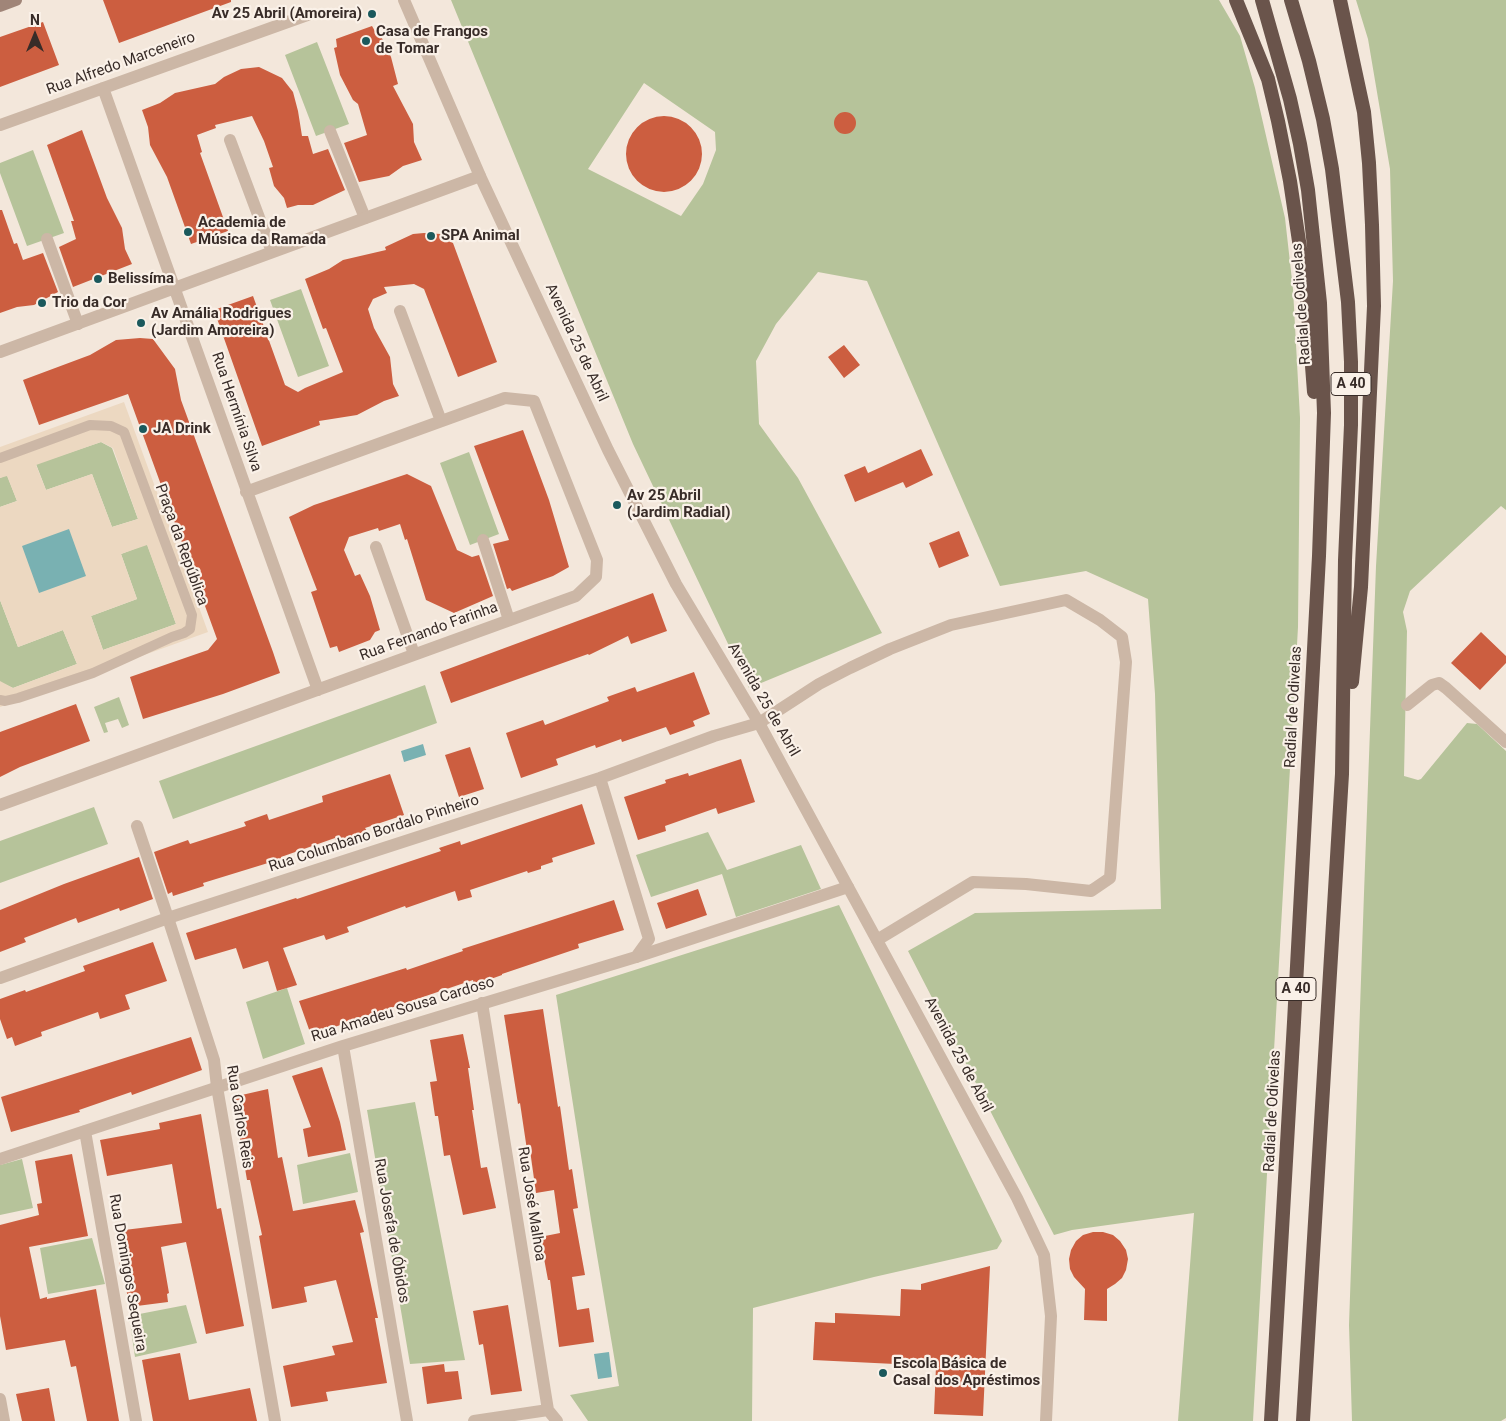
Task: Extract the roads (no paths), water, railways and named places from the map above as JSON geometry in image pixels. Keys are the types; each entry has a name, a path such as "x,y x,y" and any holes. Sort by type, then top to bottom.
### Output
{"highway":[{"path":"1236,0 1268,79 1290,180 1306,288 1312,351 1317,436 1319,556"},
{"name":"Radial de Odivelas","path":"1262,0 1280,61 1300,144 1315,249 1321,321 1324,413 1319,556 1271,1421"},
{"name":"A 40","path":"1291,0 1311,71 1332,169 1348,302 1351,362 1342,774 1303,1421"},
{"path":"1340,0 1364,112 1369,163 1374,306 1361,587 1342,774"}],"main road":[{"path":"0,6 16,0"}],"street":[{"name":"Avenida 25 de Abril","path":"404,0 480,176 608,450 676,584 759,723 1017,1198 1044,1255 1050,1316 1046,1421"},
{"name":"Rua Alfredo Marceneiro","path":"0,125 310,14"},
{"name":"Rua Hermínia Silva","path":"103,88 318,690"},
{"path":"330,131 365,218"},
{"path":"230,140 272,252"},
{"path":"0,352 480,176"},
{"path":"47,239 78,324"},
{"path":"400,311 441,421"},
{"name":"Rua Fernando Farinha","path":"0,805 576,596 596,577 597,560 534,401 505,398 246,492"},
{"path":"484,540 509,620"},
{"path":"376,547 414,654"},
{"name":"Rua Columbano Bordalo Pinheiro","path":"0,978 168,918 600,778 714,736 759,723 818,684 890,649 951,625 1066,600 1100,620 1122,637 1126,662 1110,878 1091,891 1026,884 973,882 877,940"},
{"path":"1407,705 1432,685 1439,683 1506,742"},
{"path":"600,778 649,938 636,957"},
{"name":"Rua Carlos Reis","path":"137,826 214,1060 217,1087 275,1421"},
{"name":"Rua Amadeu Sousa Cardoso","path":"0,1158 343,1046 482,1002 636,957 848,887"},
{"name":"Rua José Malhoa","path":"482,1002 548,1410"},
{"name":"Rua Josefa de Óbidos","path":"343,1046 408,1421"},
{"name":"Rua Domingos Sequeira","path":"86,1131 136,1421"},
{"path":"0,1399 4,1421"},
{"path":"474,1421 548,1410 557,1421"}],"lane":[{"name":"Praça da República","path":"0,458 90,425 111,426 124,432 192,615 190,629 184,634 172,637 93,673 18,698 5,701 0,700"}],"water":[{"path":"69,529 86,576 39,593 22,546"},
{"path":"423,744 426,755 404,762 401,751"},
{"path":"609,1352 612,1377 598,1379 594,1354"}],"place":[{"name":"Av 25 Abril (Amoreira)","path":"372,14"},
{"name":"Casa de Frangos de Tomar","path":"366,41"},
{"name":"Academia de Música da Ramada","path":"188,232"},
{"name":"SPA Animal","path":"431,236"},
{"name":"Belissíma","path":"98,279"},
{"name":"Trio da Cor","path":"42,303"},
{"name":"Av Amália Rodrigues (Jardim Amoreira)","path":"141,323"},
{"name":"JA Drink","path":"143,429"},
{"name":"Av 25 Abril (Jardim Radial)","path":"617,505"},
{"name":"Escola Básica de Casal dos Apréstimos","path":"883,1373"}]}
